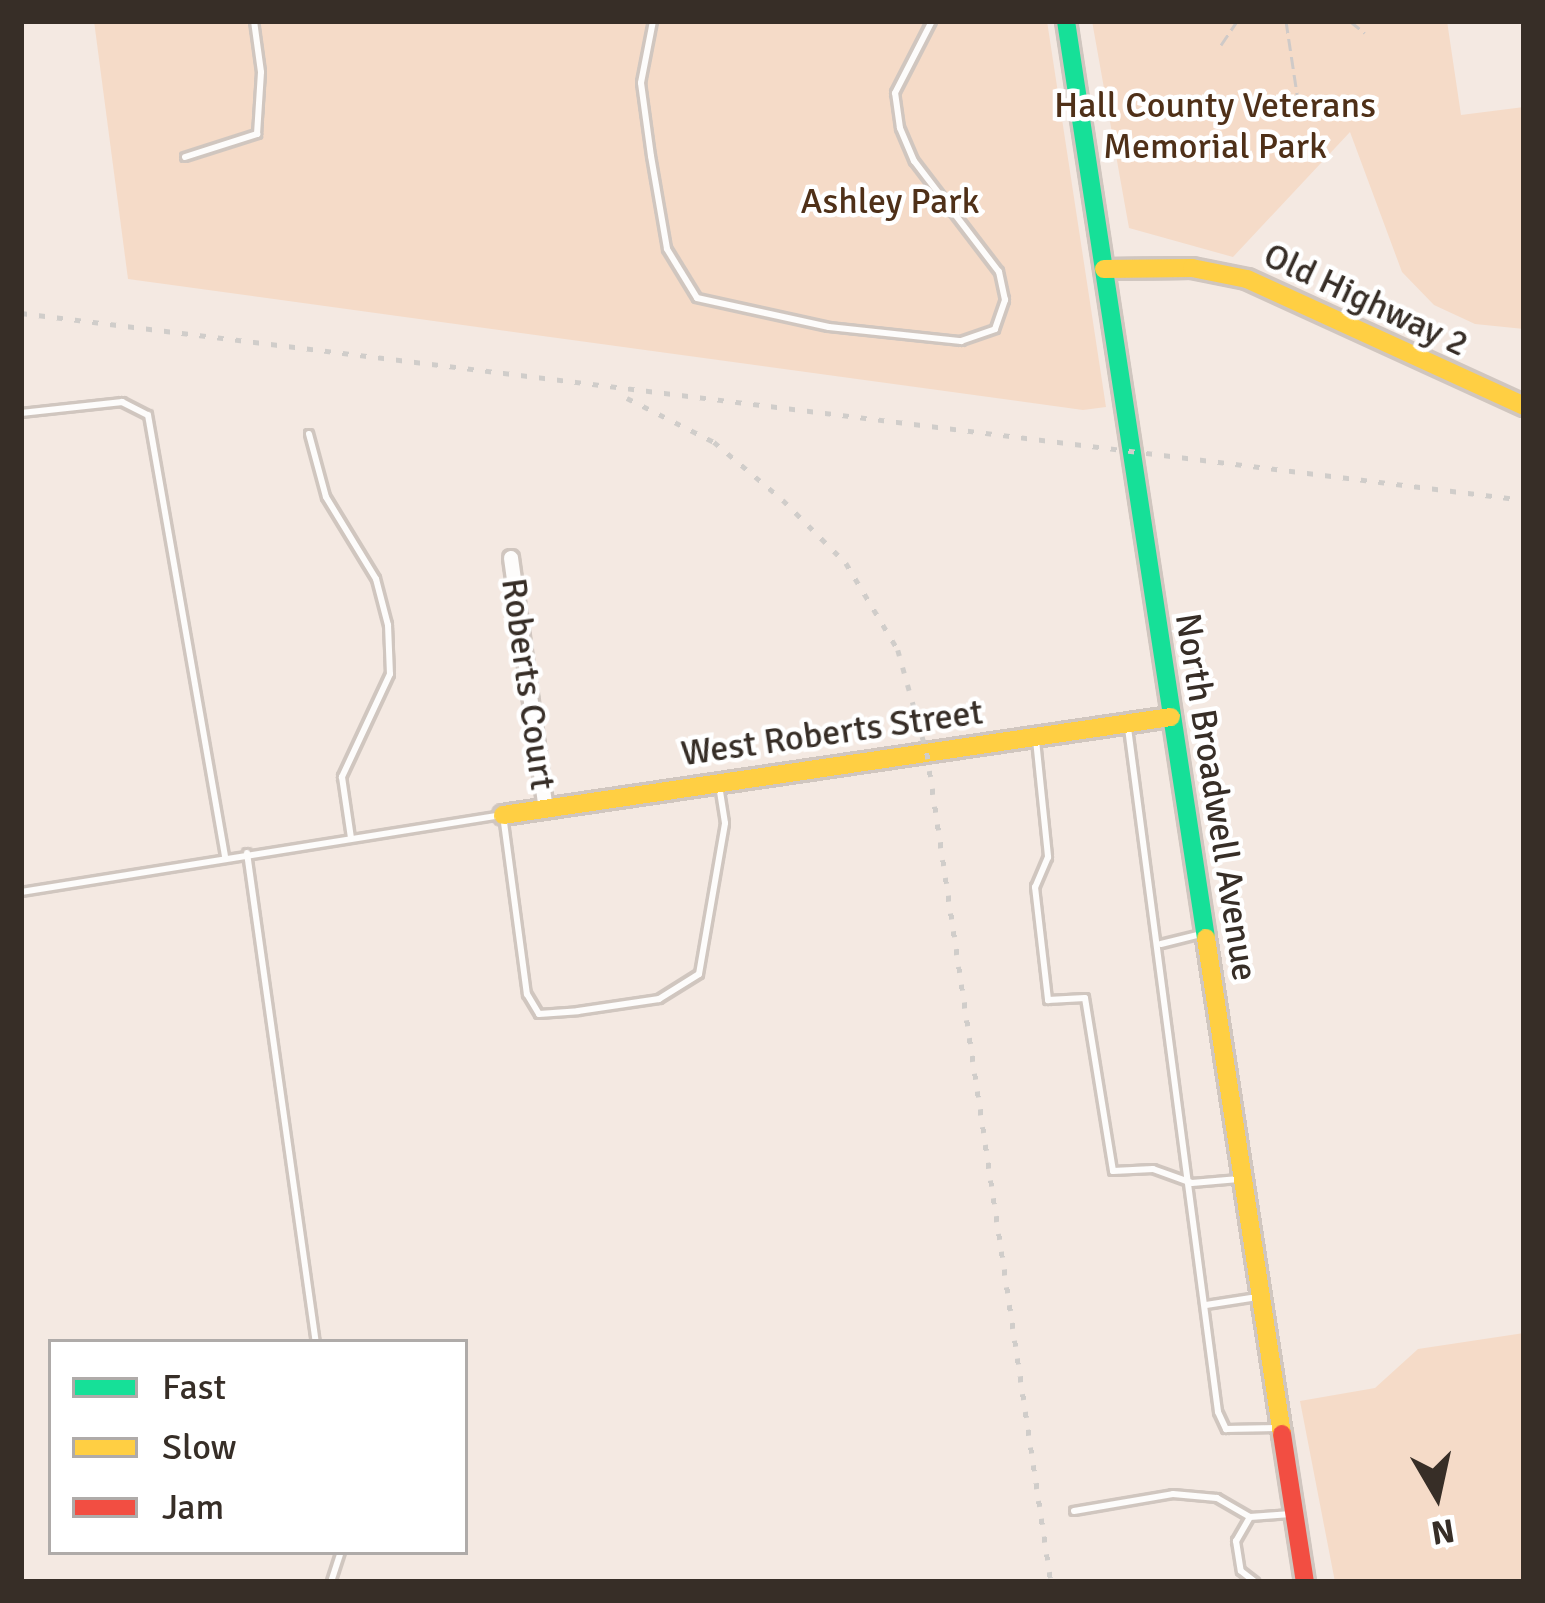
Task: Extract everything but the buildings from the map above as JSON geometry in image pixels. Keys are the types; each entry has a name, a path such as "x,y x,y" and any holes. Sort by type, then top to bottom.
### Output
{"main road":[{"name":"North Broadwell Avenue","path":"1066,21 1305,1582"},
{"name":"Old Highway 2","path":"1104,269 1192,268 1247,279 1524,406"},
{"name":"West Roberts Street","path":"503,815 1171,717"}],"street":[{"name":"Roberts Court","path":"511,558 546,809"}],"lane":[{"path":"185,157 257,134 261,72 254,21"},
{"path":"653,21 641,83 651,156 667,248 697,298 829,327 961,340 994,328 1005,301 999,272 914,161 900,128 895,93 932,21"},
{"path":"21,412 122,403 148,415 225,856"},
{"path":"309,434 326,497 376,579 388,625 390,674 342,777 351,838"},
{"path":"1127,723 1226,1430 1281,1427"},
{"path":"1036,737 1048,857 1035,887 1048,1000 1085,998 1114,1172 1153,1169 1192,1183 1242,1178"},
{"path":"21,892 503,815 526,994 539,1014 659,999 699,974 725,823 719,783"},
{"path":"247,853 316,1339"},
{"path":"1161,944 1204,933"},
{"path":"1206,1305 1261,1297"},
{"path":"1075,1511 1173,1494 1217,1498 1250,1517 1294,1514"},
{"path":"1250,1517 1236,1541 1241,1571 1255,1582"}],"path":[{"path":"1221,45 1237,21"},
{"path":"1286,21 1299,107 1288,121"},
{"path":"1350,21 1365,33"}],"green space":[{"name":"Ashley Park","path":"94,21 1047,21 1106,407 1083,410 128,279"},
{"name":"Hall County Veterans Memorial Park","path":"1092,21 1447,21 1461,115 1524,107 1524,329 1475,324 1434,305 1402,272 1350,132 1233,257 1129,228"},
{"path":"1524,1333 1524,1582 1335,1582 1300,1401 1375,1388 1418,1349"}],"railway":[{"path":"21,313 1524,500"},
{"path":"627,398 714,442 783,500 846,563 898,650 927,753 1051,1582"}],"traffic: fast":[{"path":"1066,21 1206,938"}],"traffic: slow":[{"path":"1104,269 1192,268 1247,279 1524,406"},
{"path":"503,815 1171,717"},
{"path":"1206,938 1282,1434"}],"traffic: jam":[{"path":"1282,1434 1305,1582"}]}
